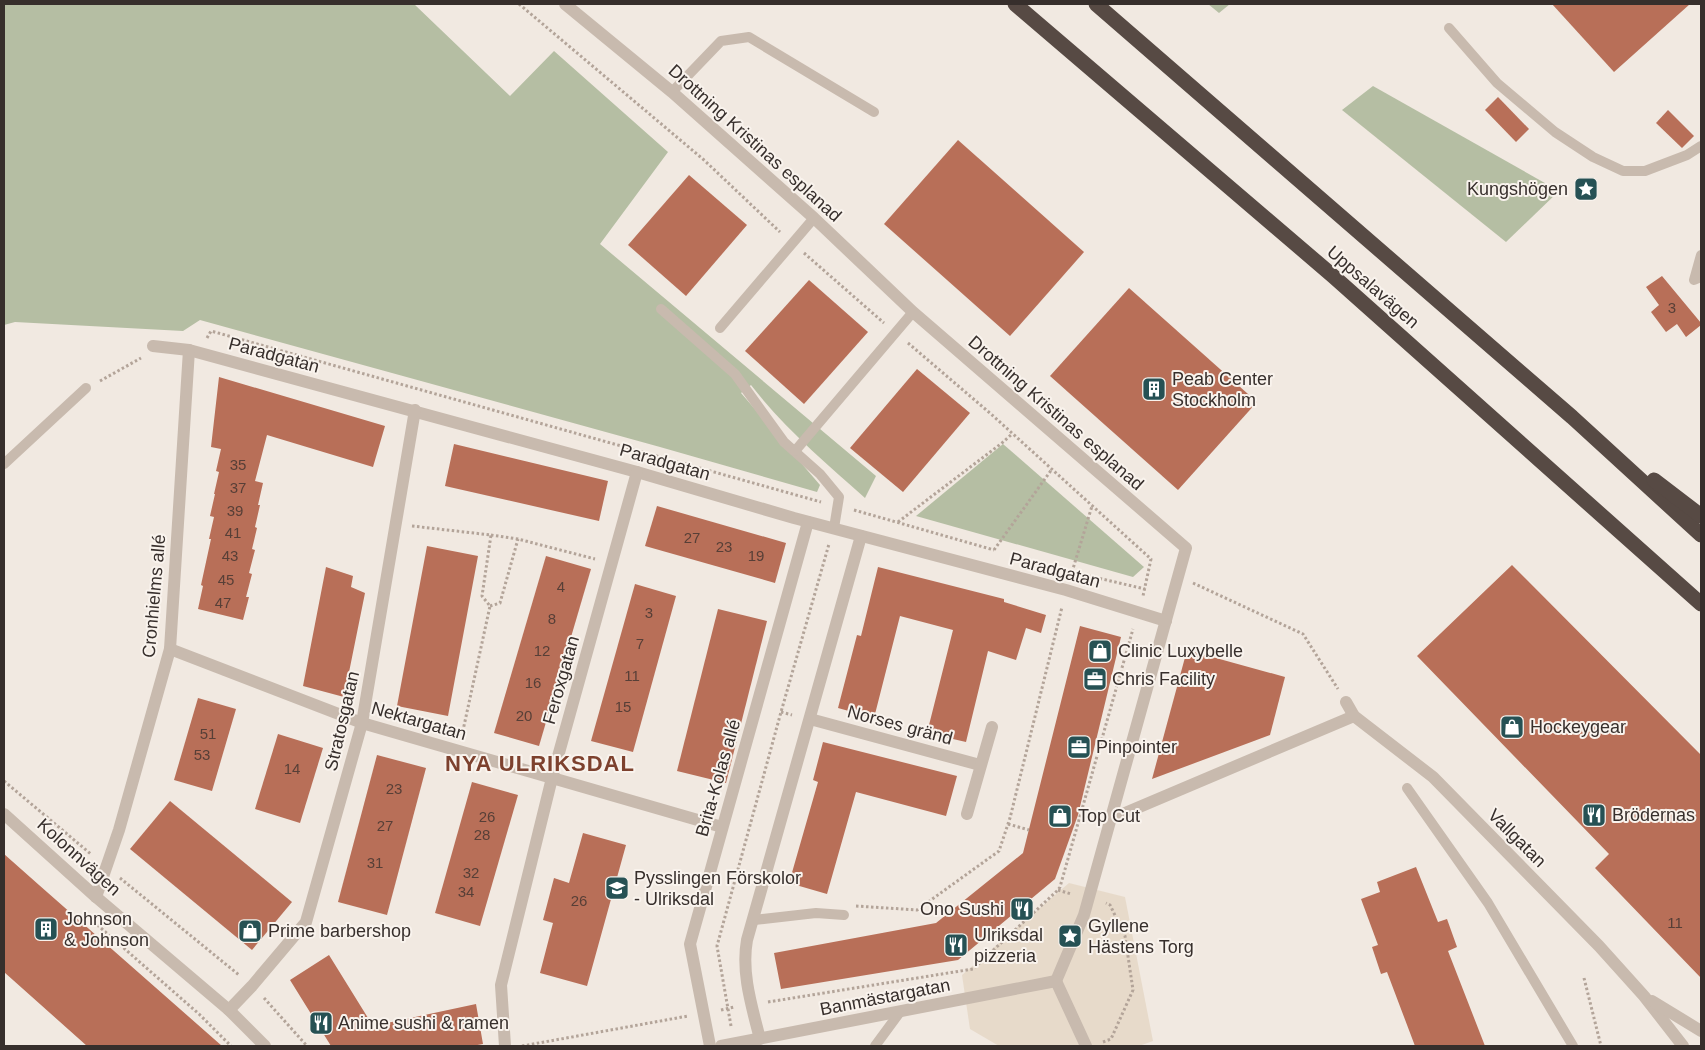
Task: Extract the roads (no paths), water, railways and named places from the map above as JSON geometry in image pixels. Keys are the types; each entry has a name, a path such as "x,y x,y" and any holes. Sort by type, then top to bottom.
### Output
{"highway":[{"name":"Uppsalavägen","path":"1015,4 1334,276 1701,604"},
{"name":"Uppsalavägen","path":"1096,4 1572,417 1701,535"},
{"path":"1572,417 1701,516"}],"street":[{"name":"Drottning Kristinas esplanad","path":"565,4 672,92 814,218 913,312 1186,548 1089,899 1056,981"},
{"name":"Paradgatan","path":"158,346 189,350 415,410 808,522 1066,590 1166,620"},
{"name":"Cronhielms allé","path":"96,896 119,830 170,649 189,350"},
{"name":"Stratosgatan","path":"229,1010 252,986 306,922 362,723 415,410"},
{"name":"Feroxgatan","path":"505,1046 501,986 552,778 638,472"},
{"name":"Brita-Kolas allé","path":"710,1046 690,944 808,522"},
{"path":"762,1043 751,1004 745,967 745,954 861,536"},
{"name":"Nektargatan","path":"170,649 362,723 722,827"},
{"name":"Vallgatan","path":"1346,702 1354,716 1433,778 1599,946 1644,996 1683,1046"},
{"path":"1111,819 1354,716"},
{"name":"Norses gränd","path":"810,719 980,766"},
{"path":"967,814 992,727"},
{"name":"Kolonnvägen","path":"4,814 229,1010 265,1046"},
{"path":"1056,981 1086,1046"},
{"name":"Banmästargatan","path":"721,1046 762,1043 900,1012 1056,981"},
{"name":"Vallgatan","path":"1644,996 1701,1031"}],"lane":[{"path":"1449,28 1497,83 1555,132 1593,157 1623,171 1644,171 1687,155 1701,146"},
{"path":"672,92 721,41 749,37 874,112"},
{"path":"720,328 814,218"},
{"path":"1701,255 1694,280 1701,277"},
{"path":"662,309 735,374 784,442 820,474 839,497 834,528"},
{"path":"795,451 913,312"},
{"path":"4,464 86,388"},
{"path":"1407,788 1488,903 1573,1046"},
{"path":"754,920 816,912 844,915"},
{"path":"875,1046 900,1012"}],"place":[{"name":"Kungshögen","path":"1586,189"},
{"name":"Peab Center Stockholm","path":"1154,389"},
{"name":"Clinic Luxybelle","path":"1100,651"},
{"name":"Chris Facility","path":"1095,679"},
{"name":"Hockeygear","path":"1512,727"},
{"name":"Pinpointer","path":"1079,747"},
{"name":"Brödernas","path":"1594,815"},
{"name":"Top Cut","path":"1060,816"},
{"name":"Pysslingen Förskolor - Ulriksdal","path":"617,888"},
{"name":"Ono Sushi","path":"1022,909"},
{"name":"Johnson & Johnson","path":"46,929"},
{"name":"Prime barbershop","path":"250,931"},
{"name":"Gyllene Hästens Torg","path":"1070,936"},
{"name":"Ulriksdal pizzeria","path":"956,945"},
{"name":"Anime sushi & ramen","path":"321,1023"}],"district":[{"name":"NYA ULRIKSDAL","path":"540,763"}]}
